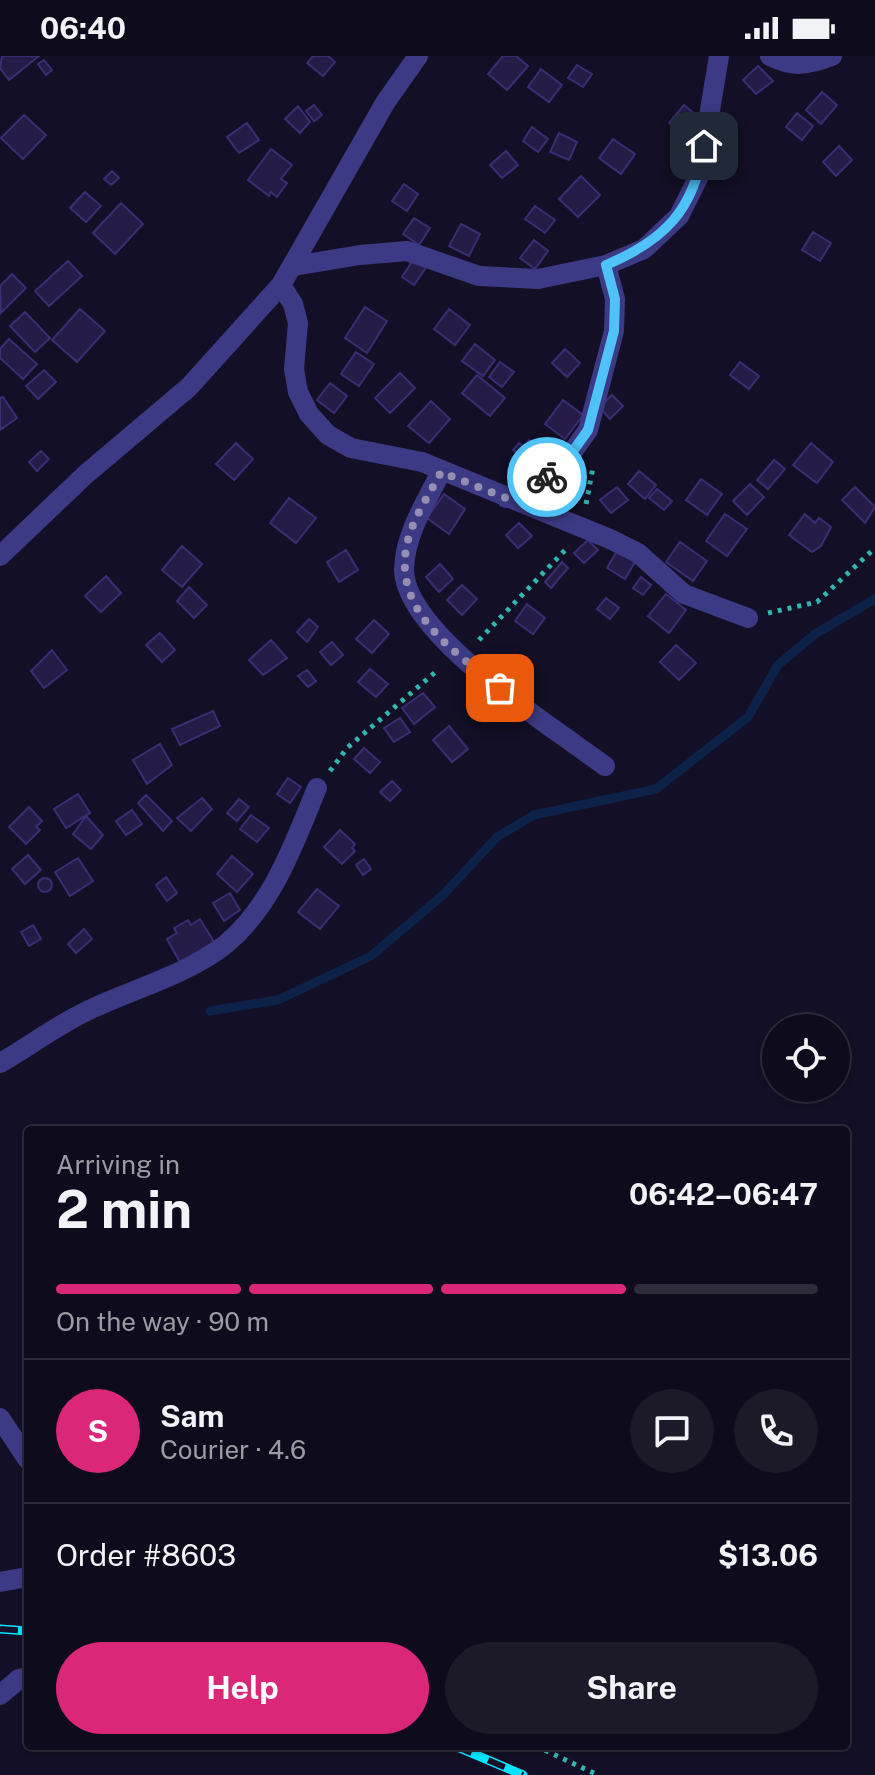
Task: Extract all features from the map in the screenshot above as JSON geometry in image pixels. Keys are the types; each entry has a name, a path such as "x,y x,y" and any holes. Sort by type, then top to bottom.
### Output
{"street":[{"path":"0,556 85,475 189,387 281,285 385,103 418,56"},
{"path":"294,266 407,251 479,276 538,279 606,265 644,249 679,216 699,176 719,56"},
{"path":"770,56 786,64 807,65 832,56"},
{"path":"506,498 561,468 588,430 614,331 615,299 606,265"},
{"path":"281,285 293,304 298,323 294,369 298,392 309,414 328,435 351,448 400,455 580,527 638,553 684,594 748,618"},
{"path":"441,472 410,533 404,567 407,593 422,617 459,655 605,766"},
{"path":"0,1063 43,1033 201,961 227,943 253,915 282,871 317,788"},
{"path":"0,1418 24,1454"},
{"path":"0,1582 24,1578"},
{"path":"0,1693 24,1678"}],"path":[{"path":"317,788 347,748 430,674 477,642 571,544 580,527 594,470 588,430"},
{"path":"748,618 817,602 875,548"},
{"path":"545,1750 598,1775"}],"building":[{"path":"2,56 39,56 9,80 0,68"},
{"path":"313,56 328,56 335,62 323,76 307,63"},
{"path":"503,56 516,56 528,66 507,90 488,74"},
{"path":"44,60 52,70 46,75 38,64"},
{"path":"577,65 592,74 583,87 568,78"},
{"path":"758,66 773,81 756,94 743,80"},
{"path":"541,69 562,85 549,102 528,87"},
{"path":"822,92 837,105 821,124 806,110"},
{"path":"314,105 322,115 314,121 306,111"},
{"path":"684,105 696,115 677,130 669,123"},
{"path":"298,106 310,122 300,133 285,119"},
{"path":"797,113 813,126 802,140 786,127"},
{"path":"24,115 46,135 23,159 1,138"},
{"path":"247,123 259,140 239,153 227,137"},
{"path":"532,127 548,139 538,152 523,141"},
{"path":"559,133 577,142 569,160 550,152"},
{"path":"613,139 635,154 621,174 599,158"},
{"path":"839,146 852,160 836,176 823,162"},
{"path":"271,149 292,165 281,179 287,183 277,197 271,192 269,196 248,180"},
{"path":"506,151 518,165 502,178 490,165"},
{"path":"112,171 119,178 111,185 104,179"},
{"path":"581,176 600,195 578,217 559,199"},
{"path":"404,184 418,194 407,211 392,201"},
{"path":"85,192 101,206 86,222 70,208"},
{"path":"121,203 143,224 115,254 93,233"},
{"path":"535,206 555,220 545,233 525,219"},
{"path":"414,218 430,228 419,245 403,234"},
{"path":"461,224 480,234 469,256 449,246"},
{"path":"813,232 831,243 820,261 802,250"},
{"path":"534,240 548,251 535,269 520,258"},
{"path":"415,257 427,266 414,285 402,277"},
{"path":"68,261 82,276 49,306 35,291"},
{"path":"12,274 26,288 1,313 0,286"},
{"path":"365,307 387,321 367,353 345,338"},
{"path":"80,309 105,331 77,362 52,340"},
{"path":"449,309 470,325 455,345 434,329"},
{"path":"25,312 50,338 35,352 10,326"},
{"path":"9,339 37,364 23,379 0,358 0,349"},
{"path":"475,344 495,360 483,376 462,361"},
{"path":"565,349 580,363 567,377 552,363"},
{"path":"356,352 374,364 359,386 341,374"},
{"path":"500,362 514,372 502,387 489,377"},
{"path":"740,362 759,376 749,389 730,375"},
{"path":"44,370 56,382 38,399 26,386"},
{"path":"400,373 415,388 390,413 375,398"},
{"path":"477,375 505,398 490,416 462,393"},
{"path":"330,383 347,396 334,413 317,400"},
{"path":"612,395 623,406 610,419 599,407"},
{"path":"3,397 17,418 0,430 0,398"},
{"path":"563,400 583,415 565,439 545,424"},
{"path":"431,401 450,419 429,443 408,426"},
{"path":"529,440 554,459 549,466 542,461 536,468 513,450 519,443 524,447"},
{"path":"236,443 253,459 234,480 216,464"},
{"path":"811,443 833,462 817,483 793,465"},
{"path":"41,451 49,459 37,471 29,462"},
{"path":"774,460 785,469 768,489 757,480"},
{"path":"639,471 656,485 645,499 628,484"},
{"path":"701,479 722,494 707,515 686,500"},
{"path":"750,484 764,497 747,515 733,501"},
{"path":"617,487 628,500 611,513 600,500"},
{"path":"855,487 875,507 865,523 842,500"},
{"path":"657,489 672,501 664,510 649,498"},
{"path":"444,494 465,509 449,534 427,518"},
{"path":"289,498 316,518 296,543 270,523"},
{"path":"725,514 747,529 727,556 706,541"},
{"path":"805,514 815,523 819,518 831,527 821,546 812,552 789,535"},
{"path":"519,523 532,536 518,548 506,535"},
{"path":"588,540 598,550 584,563 574,553"},
{"path":"680,542 707,561 693,581 666,562"},
{"path":"182,546 202,564 182,587 162,570"},
{"path":"346,550 358,570 339,582 327,562"},
{"path":"617,551 635,562 625,579 607,568"},
{"path":"562,562 568,568 551,588 545,582"},
{"path":"440,564 453,579 439,592 426,577"},
{"path":"106,576 121,593 101,612 85,596"},
{"path":"641,577 651,585 643,595 633,588"},
{"path":"462,585 477,599 462,615 447,600"},
{"path":"189,587 207,605 194,618 177,601"},
{"path":"666,594 686,610 669,633 648,616"},
{"path":"606,598 619,608 610,619 597,609"},
{"path":"527,604 545,618 533,634 515,621"},
{"path":"309,619 318,627 307,642 297,632"},
{"path":"374,620 389,634 372,653 356,639"},
{"path":"160,633 175,650 162,662 146,645"},
{"path":"271,640 287,658 263,675 249,660"},
{"path":"332,642 343,655 331,665 320,652"},
{"path":"676,645 696,663 679,680 660,662"},
{"path":"52,650 67,670 44,688 31,671"},
{"path":"370,669 388,684 376,697 358,682"},
{"path":"307,670 316,681 308,687 298,676"},
{"path":"423,693 435,707 414,724 402,708"},
{"path":"213,711 220,726 180,745 172,729"},
{"path":"400,718 410,732 394,742 384,728"},
{"path":"449,726 468,749 452,762 433,740"},
{"path":"160,744 172,765 147,784 133,760"},
{"path":"364,748 380,762 370,773 354,759"},
{"path":"288,778 301,787 290,803 277,794"},
{"path":"392,781 401,790 390,801 380,792"},
{"path":"78,794 90,813 66,828 54,809"},
{"path":"146,795 172,821 163,831 138,803"},
{"path":"202,798 212,809 191,831 177,818"},
{"path":"239,799 249,807 237,821 227,813"},
{"path":"29,807 42,821 36,827 40,830 26,844 9,827"},
{"path":"132,810 142,824 126,835 116,821"},
{"path":"251,815 269,828 257,842 240,829"},
{"path":"86,816 103,835 91,849 73,834"},
{"path":"340,830 355,844 352,848 355,851 342,864 324,847"},
{"path":"28,855 41,870 25,884 12,869"},
{"path":"232,856 253,874 237,892 217,874"},
{"path":"78,858 93,881 70,896 55,872"},
{"path":"364,859 371,869 363,875 356,865"},
{"path":"166,877 177,893 167,901 156,885"},
{"path":"45,878 52,885 45,892 38,885"},
{"path":"317,889 339,906 320,929 298,912"},
{"path":"230,893 240,910 224,921 213,903"},
{"path":"200,919 214,942 180,962 167,939 177,933 174,928 188,920 191,925"},
{"path":"33,925 41,939 29,946 21,932"},
{"path":"84,929 92,939 76,953 68,944"}],"waterway":[{"path":"210,1011 278,1000 371,956 443,895 497,837 534,815 656,789 748,717 778,665 815,634 875,599"}],"railway":[{"path":"0,1629 24,1631"},
{"path":"464,1750 523,1775"}],"way so far":[{"path":"500,688 459,655 422,617 407,593 404,567 410,533 441,472 506,498 547,477"}],"route":[{"path":"547,477 561,468 588,430 614,331 615,299 606,265 644,249 679,216 699,176 704,146"}]}
